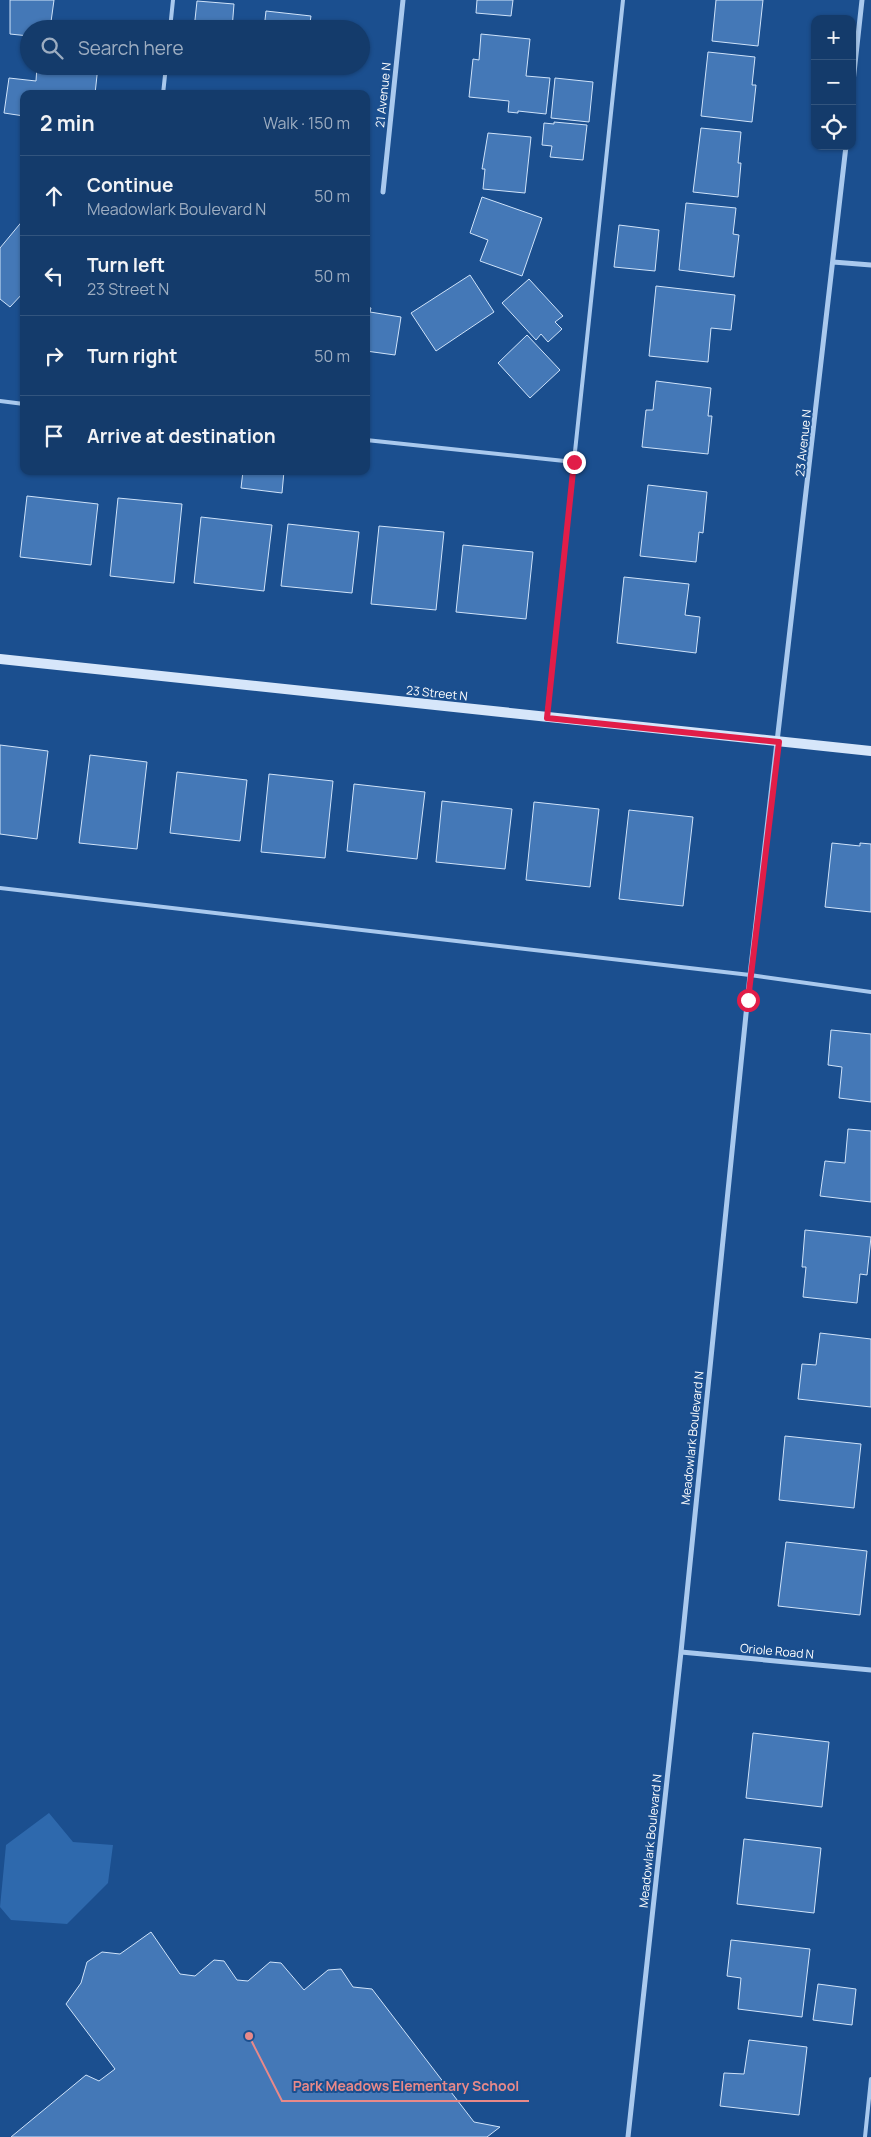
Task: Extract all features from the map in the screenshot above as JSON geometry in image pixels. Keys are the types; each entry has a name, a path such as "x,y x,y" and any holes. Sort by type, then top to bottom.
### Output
{"street":[{"name":"21 Avenue N","path":"383,192 403,0"},
{"path":"855,60 862,0"},
{"name":"23 Avenue N","path":"779,742 846,150"},
{"path":"833,262 871,265"},
{"name":"23 Street N","path":"0,659 871,751"},
{"name":"Meadowlark Boulevard N","path":"628,2137 681,1652 750,975 779,742"},
{"name":"Oriole Road N","path":"681,1652 871,1670"}],"lane":[{"path":"171,20 174,0"},
{"path":"547,718 623,0"},
{"path":"163,90 165,75"},
{"path":"0,401 20,404"},
{"path":"370,440 574,462"},
{"path":"0,888 750,975 871,992"},
{"path":"865,2137 871,2080"}],"shaded area":[{"path":"49,1813 73,1842 113,1845 108,1883 67,1924 11,1920 0,1907 6,1845"}],"building":[{"path":"10,0 54,0 51,20 20,20 20,35 10,34"},
{"path":"477,0 513,0 511,16 476,13"},
{"path":"716,0 763,0 758,46 712,41"},
{"path":"197,1 234,4 233,20 195,20"},
{"path":"266,11 311,16 310,20 265,20"},
{"path":"481,34 530,39 526,76 550,78 546,114 518,111 518,113 508,112 509,101 469,97 473,59 479,60"},
{"path":"708,52 755,57 752,85 756,85 752,122 701,116"},
{"path":"36,75 97,75 95,90 20,90 20,115 4,113 9,78 36,81"},
{"path":"555,78 593,82 589,122 551,118"},
{"path":"554,122 587,125 583,160 550,157 552,146 542,145 544,123 554,124"},
{"path":"701,128 741,132 738,163 741,163 738,197 693,192"},
{"path":"488,133 531,137 525,193 483,189 485,169 482,169"},
{"path":"482,197 542,218 522,276 480,261 488,240 470,233"},
{"path":"686,203 736,208 733,234 739,235 734,277 679,270"},
{"path":"20,224 20,296 10,307 0,299 0,248"},
{"path":"619,225 659,230 655,271 614,267"},
{"path":"470,275 494,312 436,351 411,313"},
{"path":"529,279 563,316 555,322 562,329 548,342 541,334 536,340 502,303"},
{"path":"656,286 735,295 731,330 711,328 708,362 649,356"},
{"path":"370,312 401,317 395,355 370,352"},
{"path":"527,335 560,370 530,398 498,363"},
{"path":"656,381 711,388 708,416 712,416 708,454 642,447 646,410 653,410"},
{"path":"243,475 284,475 282,493 241,488"},
{"path":"648,485 707,492 703,533 699,532 696,562 640,556"},
{"path":"27,496 98,504 91,565 20,557"},
{"path":"118,498 182,504 174,583 110,576"},
{"path":"201,517 272,525 264,591 194,583"},
{"path":"288,524 359,532 352,593 281,586"},
{"path":"379,526 444,532 436,610 371,604"},
{"path":"463,545 533,552 526,619 456,612"},
{"path":"624,577 689,584 685,615 700,617 696,653 617,643"},
{"path":"0,745 48,751 37,839 0,834"},
{"path":"90,755 147,762 137,849 79,843"},
{"path":"177,772 247,780 240,841 170,833"},
{"path":"269,774 333,781 325,858 261,852"},
{"path":"354,784 425,792 417,859 347,851"},
{"path":"442,801 512,809 505,869 436,862"},
{"path":"534,802 599,809 590,887 526,880"},
{"path":"629,810 693,817 683,906 619,899"},
{"path":"832,843 860,846 860,843 871,844 871,912 825,907"},
{"path":"831,1030 871,1034 871,1102 839,1098 842,1067 828,1065"},
{"path":"848,1129 871,1131 871,1202 820,1196 825,1161 845,1163"},
{"path":"805,1230 871,1237 867,1275 860,1274 857,1303 803,1297 806,1267 802,1267"},
{"path":"820,1333 871,1339 871,1407 798,1399 802,1364 816,1365"},
{"path":"785,1436 861,1444 854,1508 779,1500"},
{"path":"786,1542 867,1551 860,1615 778,1606"},
{"path":"753,1733 829,1742 822,1807 746,1798"},
{"path":"744,1839 821,1848 814,1913 737,1904"},
{"path":"151,1932 180,1974 195,1976 214,1960 224,1961 237,1980 248,1981 270,1962 281,1963 304,1990 328,1970 341,1969 353,1987 372,1989 474,2122 500,2127 487,2137 11,2137 86,2075 99,2081 115,2069 66,2004 81,1983 87,1962 102,1952 120,1954"},
{"path":"731,1940 810,1949 802,2017 738,2009 741,1978 727,1976"},
{"path":"818,1984 856,1989 852,2025 813,2020"},
{"path":"749,2040 807,2047 799,2115 720,2106 724,2073 744,2074"}],"place":[{"name":"Park Meadows Elementary School","path":"249,2036"}],"route":[{"path":"574,462 547,718 779,742 748,1000"}]}
